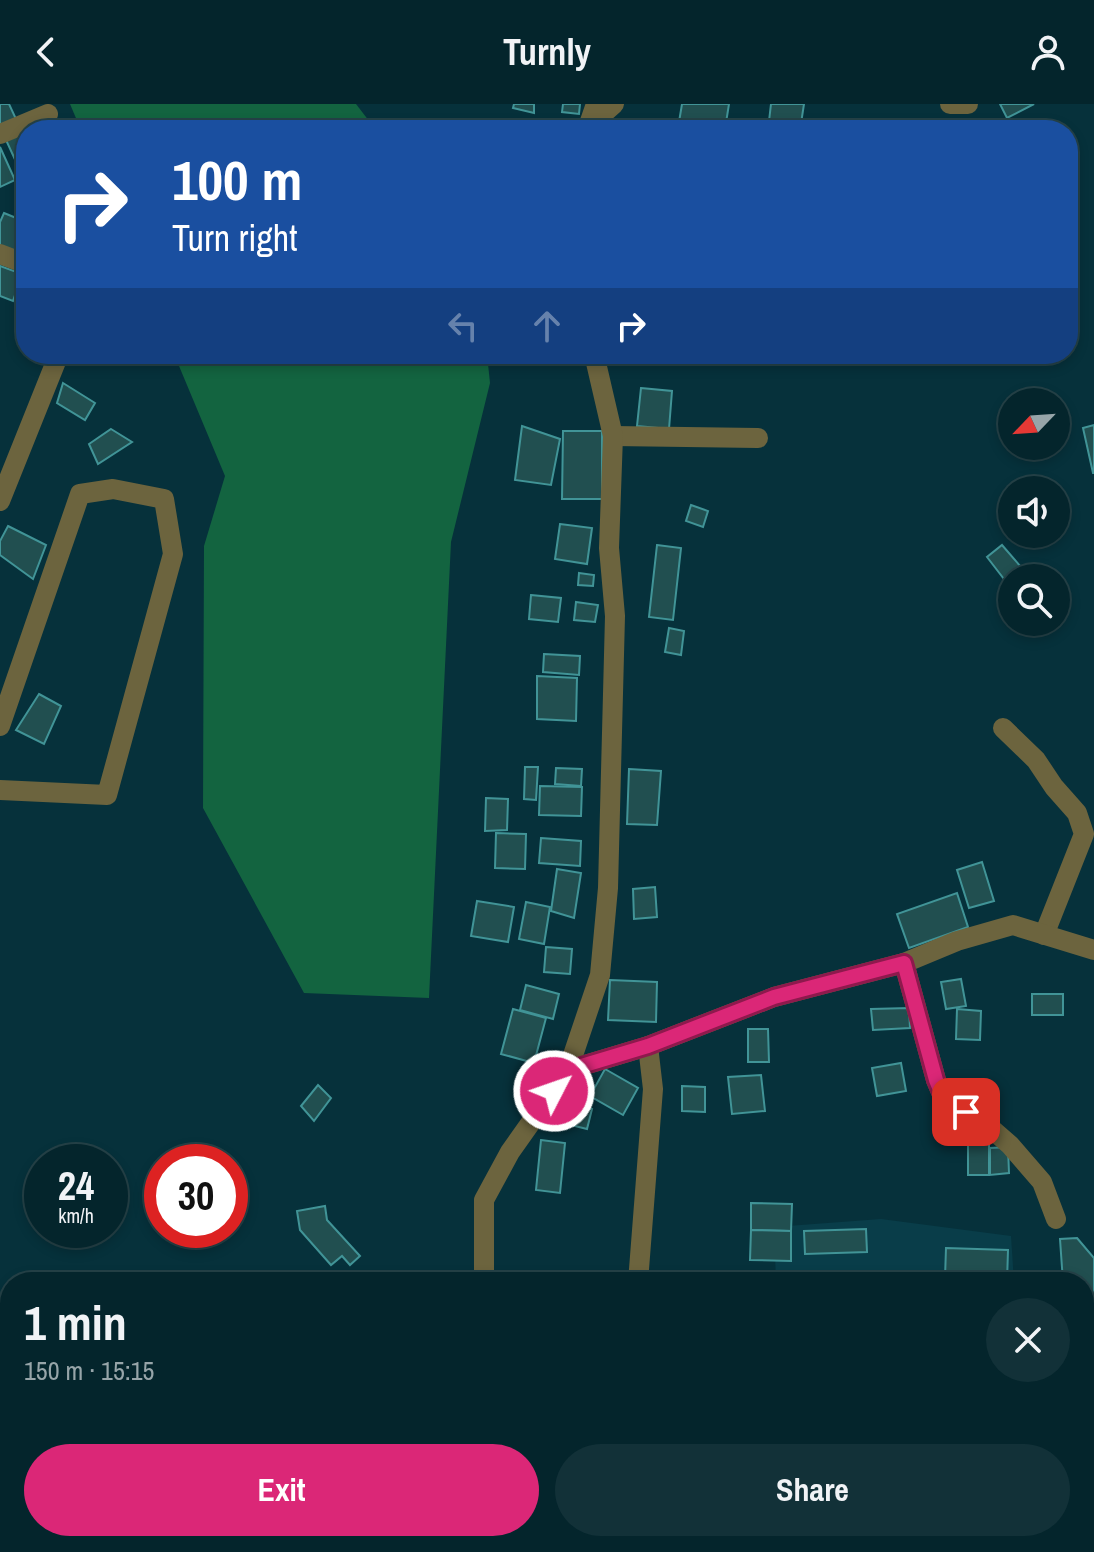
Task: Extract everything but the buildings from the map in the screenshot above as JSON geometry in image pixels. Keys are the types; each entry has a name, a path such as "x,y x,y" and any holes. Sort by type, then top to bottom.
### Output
{"street":[{"path":"597,120 614,104"},
{"path":"950,104 968,104"},
{"path":"0,501 55,364"},
{"path":"484,1272 484,1200 510,1152 568,1070 600,975 608,888 615,616 609,548 613,436 596,364"},
{"path":"613,436 758,438"},
{"path":"0,726 80,494 113,489 164,499 173,554 107,795 0,790"},
{"path":"1003,728 1036,760 1077,813 1084,834 1044,935"},
{"path":"568,1070 648,1046 774,997 904,963 957,941 1013,925 1094,950"},
{"path":"904,963 944,1099 987,1125 1010,1145 1042,1182 1056,1219"},
{"path":"639,1272 653,1089 648,1046"}],"shaded area":[{"path":"881,1219 1011,1236 1013,1272 776,1272 774,1227"}],"green space":[{"path":"70,104 356,104 368,120 77,120"},
{"path":"178,364 488,364 490,383 451,542 429,998 304,993 203,808 204,546 225,476"}],"route":[{"path":"554,1091 568,1070 648,1046 774,997 904,963 936,1080 944,1099 966,1112"}]}
